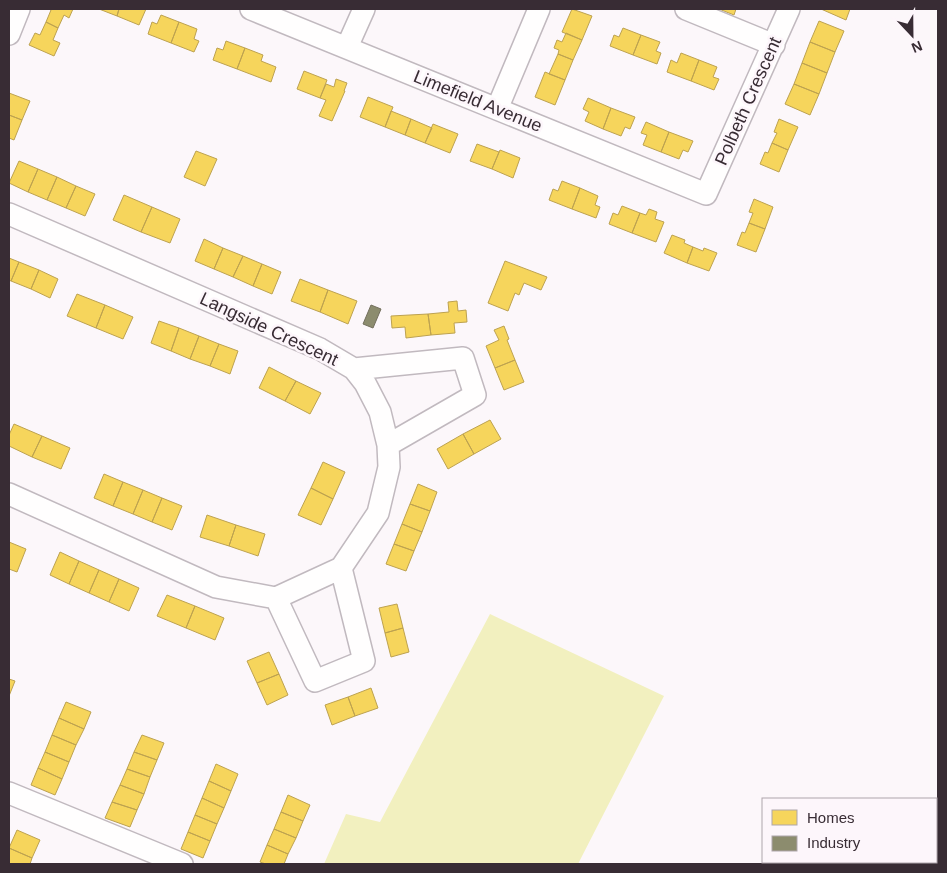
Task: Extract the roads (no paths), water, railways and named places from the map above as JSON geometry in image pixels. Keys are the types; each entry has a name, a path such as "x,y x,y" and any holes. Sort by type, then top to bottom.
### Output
{"street":[{"path":"9,34 19,9"},
{"name":"Limefield Avenue","path":"251,9 706,194"},
{"path":"346,47 364,9"},
{"path":"497,109 539,9"},
{"path":"686,9 774,45"},
{"name":"Polbeth Crescent","path":"706,194 790,9"},
{"name":"Langside Crescent","path":"9,214 320,349 354,369 365,383 380,412 388,445 389,467 378,513 341,568"},
{"path":"354,369 463,358 475,395 388,445"},
{"path":"9,494 216,587 276,598 341,568 364,661 315,681 276,598"},
{"path":"9,793 182,864"}]}
